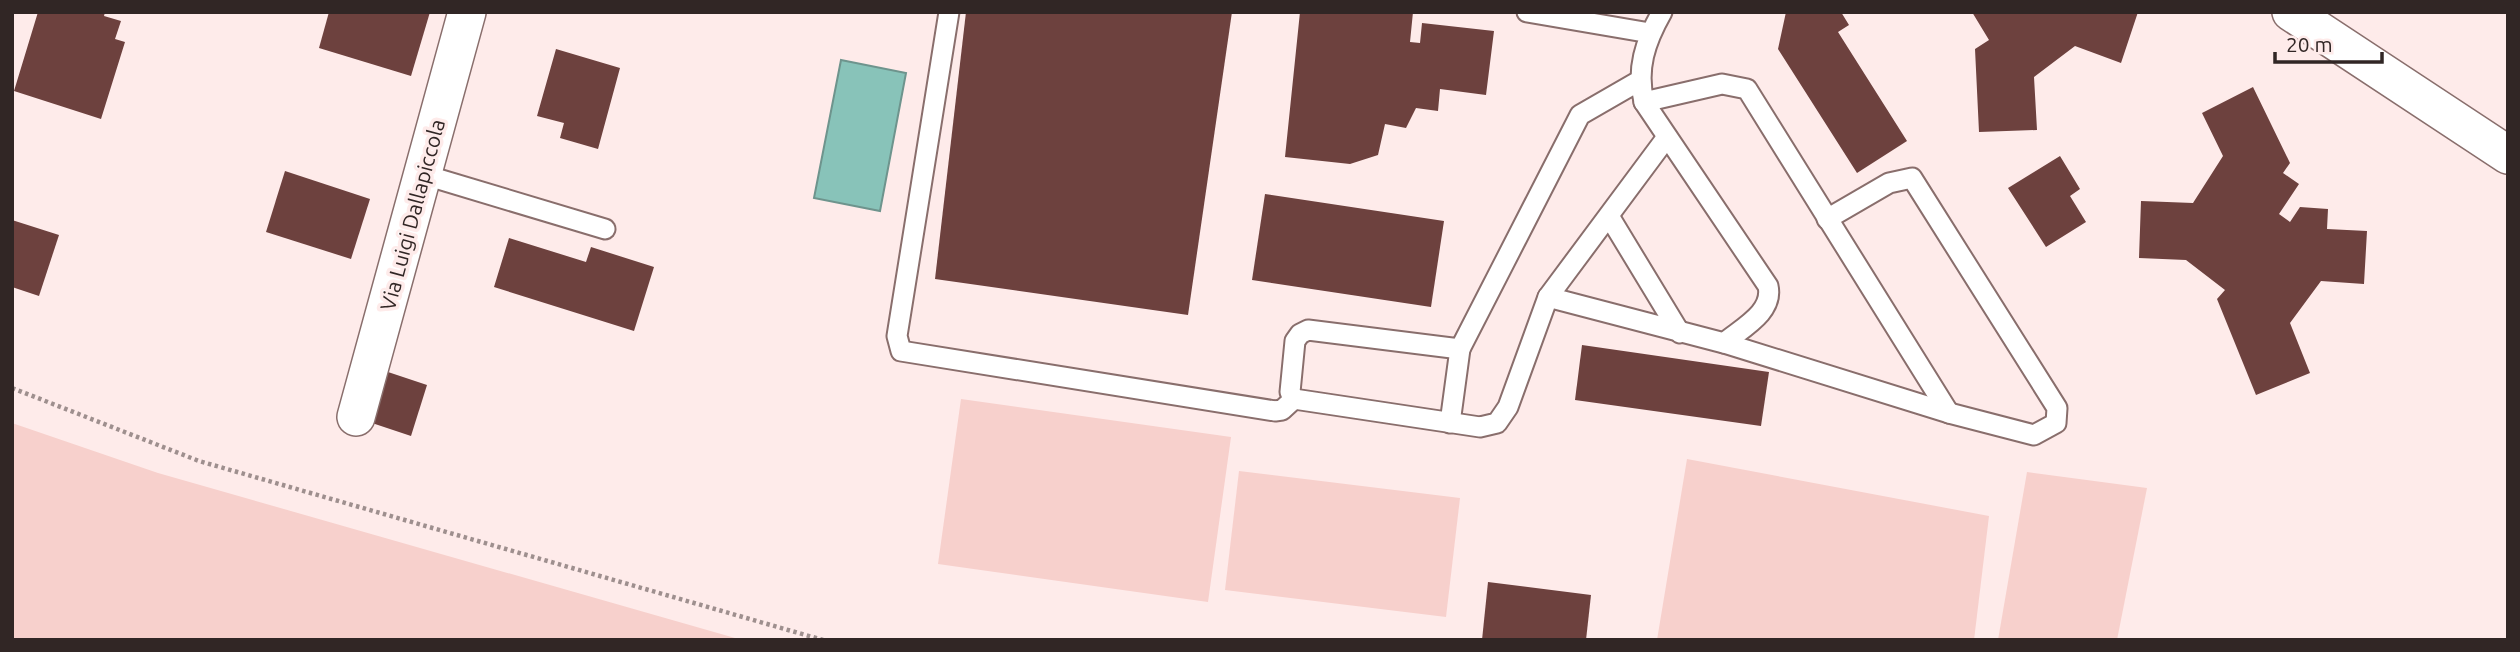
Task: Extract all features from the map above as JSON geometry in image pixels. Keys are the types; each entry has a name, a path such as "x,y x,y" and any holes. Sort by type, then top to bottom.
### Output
{"street":[{"name":"Via Luigi Dallapiccola","path":"356,416 425,175 467,12"},
{"path":"2291,12 2508,155"}],"lane":[{"path":"949,12 897,337 901,351 1275,411 1283,410 1294,399"},
{"path":"1527,12 1650,33"},
{"path":"1662,12 1650,33 1639,80 1644,102 1768,286 1771,297 1767,307 1724,343"},
{"path":"1450,423 1460,349 1580,116 1639,80"},
{"path":"1644,102 1723,84 1747,89 1949,413"},
{"path":"1294,399 1480,427 1496,423 1508,407 1548,297 1667,137"},
{"path":"425,175 605,229"},
{"path":"1548,297 1724,343 1949,413 2034,435 2056,423 2057,408 1912,178 1889,183 1827,219"},
{"path":"1609,216 1680,333"},
{"path":"1294,399 1290,392 1295,341 1300,334 1308,330 1460,349"}],"path":[{"path":"12,388 199,461 823,640"}],"shaded area":[{"path":"961,399 1231,437 1208,602 938,564"},
{"path":"12,423 158,473 742,640 12,640"},
{"path":"1687,459 1989,516 1974,640 1657,640"},
{"path":"1239,471 1460,498 1446,617 1225,590"},
{"path":"2027,472 2147,488 2117,640 1998,640"}],"water":[{"path":"841,60 906,73 880,211 814,198"}],"building":[{"path":"38,12 105,12 104,16 121,21 115,39 125,42 101,119 14,91"},
{"path":"329,12 430,12 411,76 319,48"},
{"path":"966,12 1232,12 1188,315 935,279"},
{"path":"1300,12 1413,12 1410,42 1420,43 1422,23 1494,31 1486,95 1440,89 1438,111 1416,108 1406,128 1385,124 1378,155 1350,164 1285,157"},
{"path":"1786,12 1841,12 1849,25 1838,32 1907,141 1857,173 1778,49"},
{"path":"1972,12 2138,12 2121,63 2075,46 2034,77 2037,130 1979,132 1975,49 1989,40"},
{"path":"556,49 620,68 598,149 560,138 564,123 537,116"},
{"path":"2253,87 2290,163 2283,173 2299,184 2279,214 2290,222 2300,207 2328,209 2327,229 2367,231 2364,284 2321,281 2290,323 2310,373 2256,395 2217,299 2225,290 2186,260 2139,258 2141,201 2193,203 2223,156 2202,113"},
{"path":"2060,156 2080,189 2070,196 2086,222 2046,247 2008,188"},
{"path":"285,171 370,199 351,259 266,232"},
{"path":"1265,194 1444,221 1431,307 1252,280"},
{"path":"12,220 59,235 39,296 12,287"},
{"path":"509,238 586,262 591,247 654,267 634,331 494,287"},
{"path":"1582,345 1769,372 1761,426 1575,400"},
{"path":"388,372 427,385 411,436 372,423"},
{"path":"1488,582 1591,595 1586,640 1482,640"}]}
